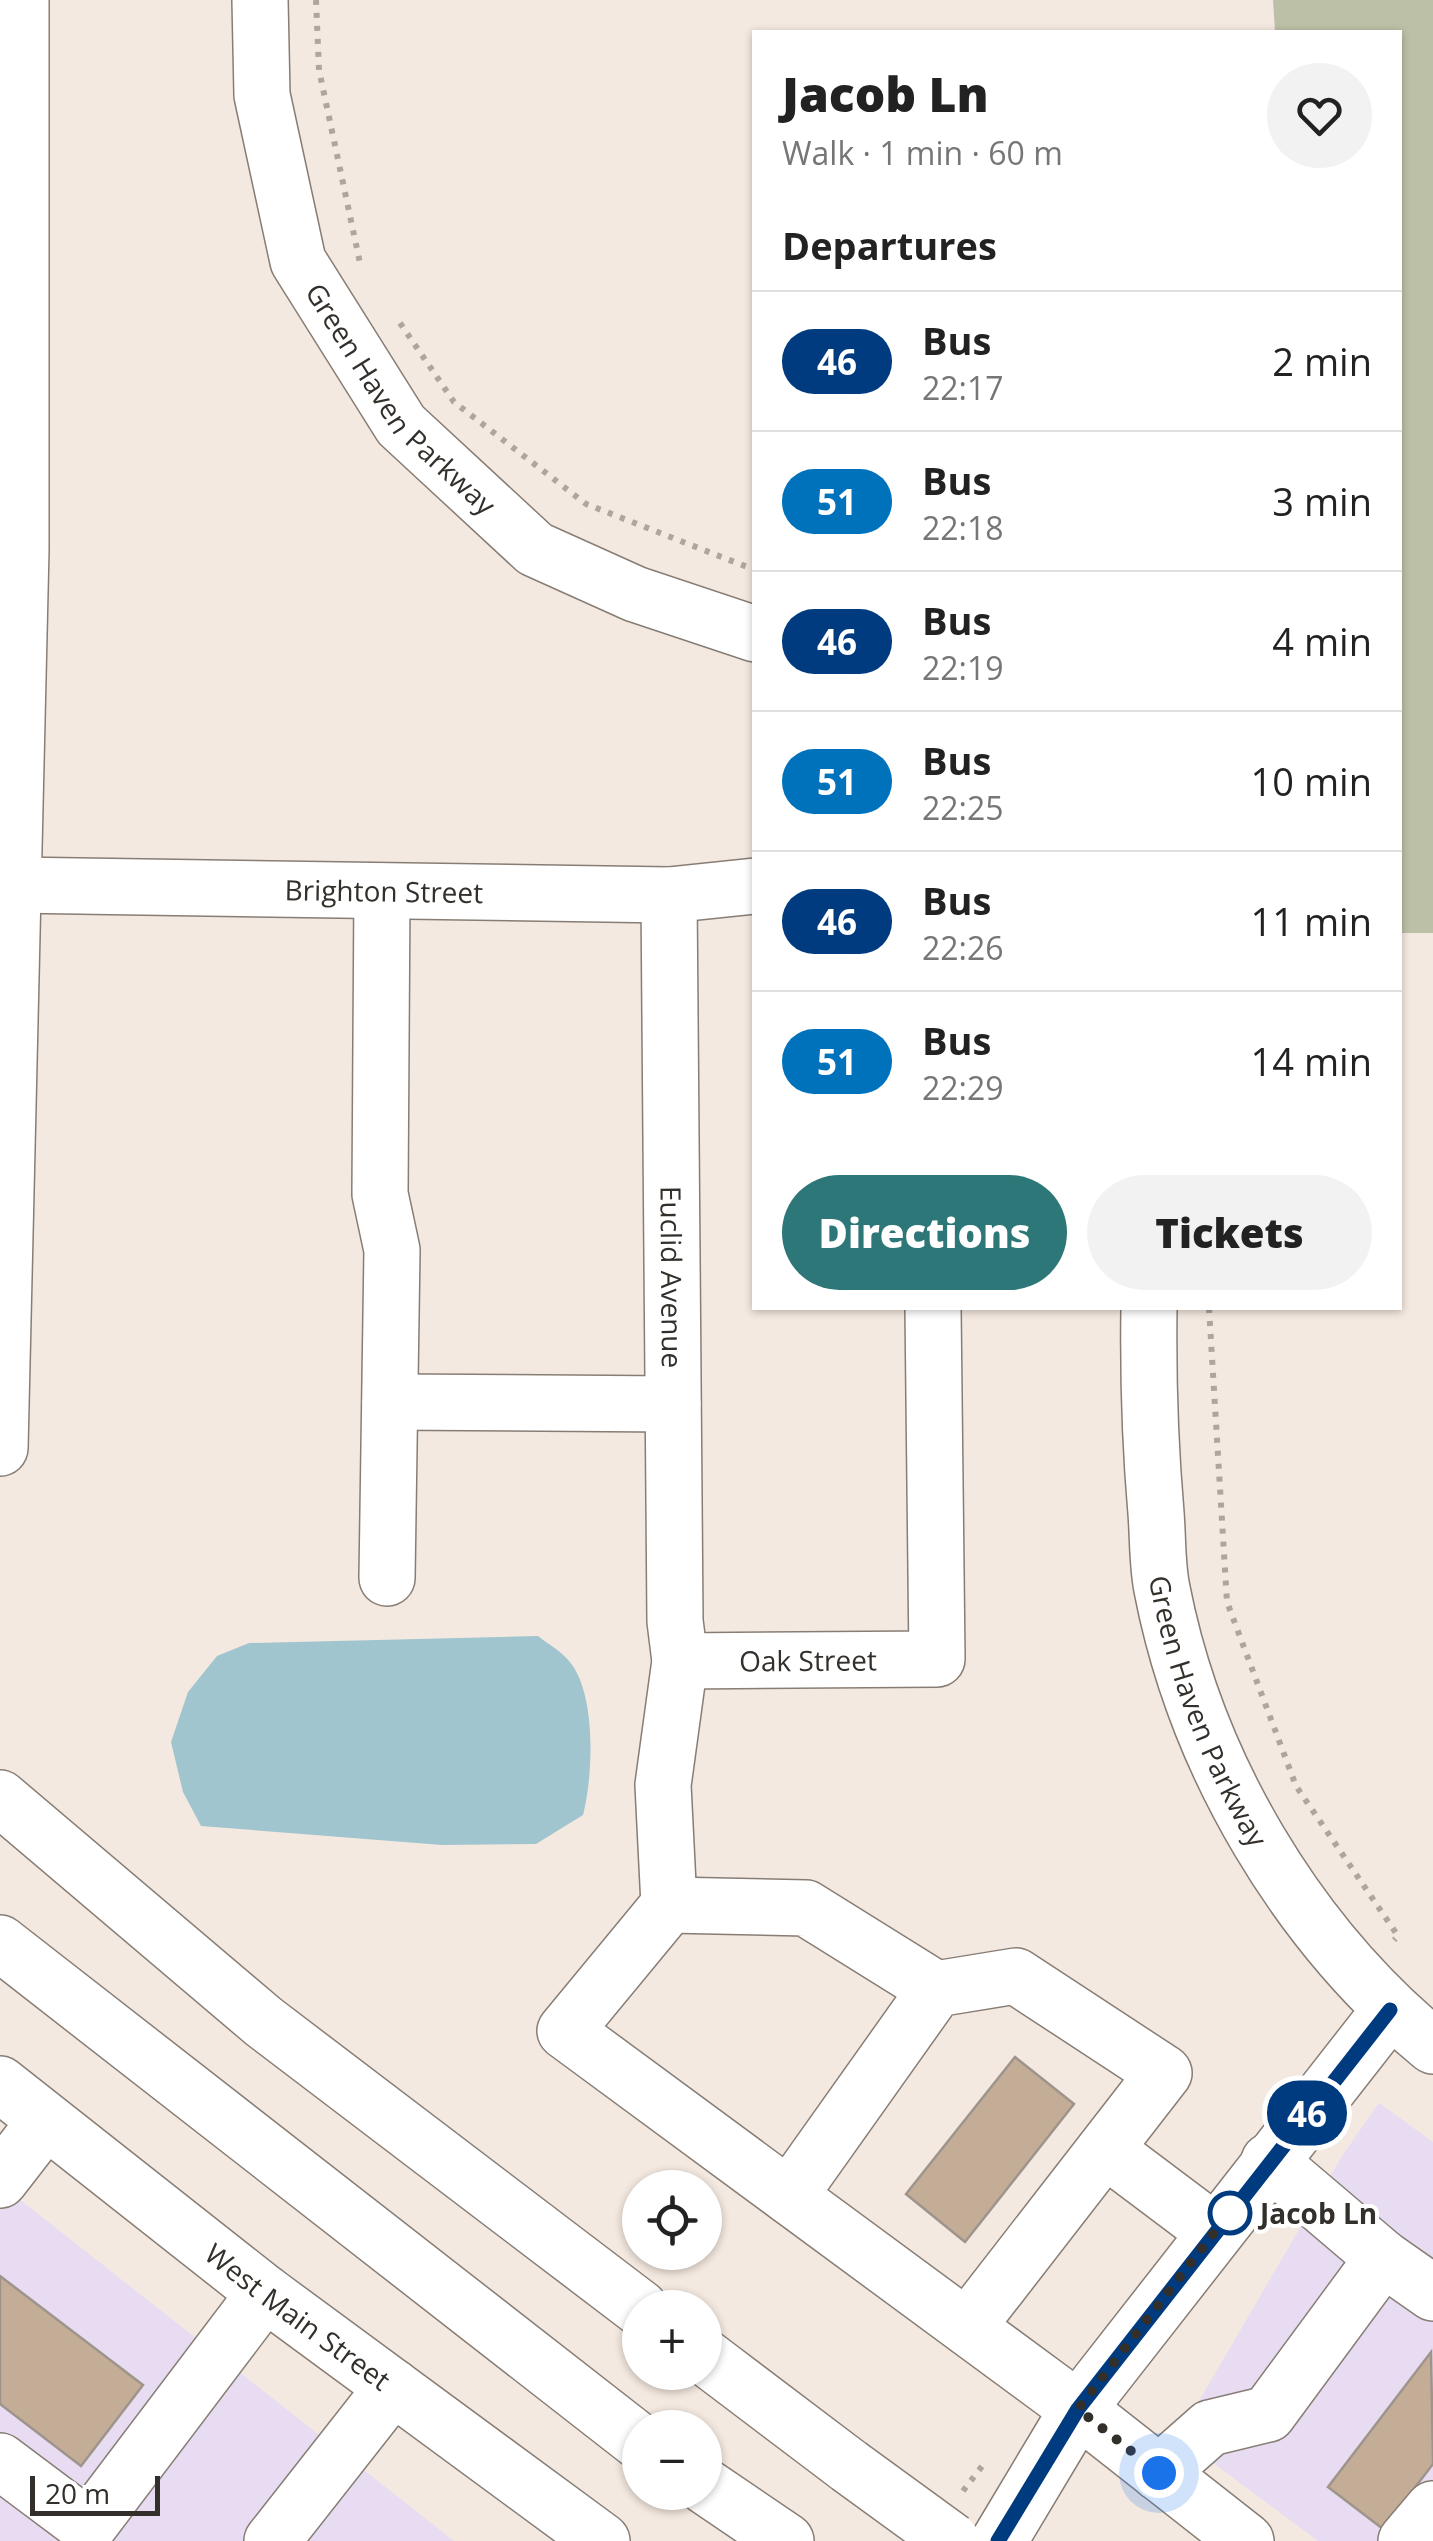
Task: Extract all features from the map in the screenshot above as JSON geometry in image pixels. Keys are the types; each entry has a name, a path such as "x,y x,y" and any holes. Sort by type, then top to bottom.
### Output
{"main road":[{"name":"Green Haven Parkway","path":"260,0 262,96 298,261 401,425 535,548 635,594 752,633"},
{"path":"0,1448 14,885 8,806 14,31"},
{"name":"Brighton Street","path":"14,885 669,895 752,886"},
{"path":"382,891 380,1194 392,1250 387,1578"},
{"name":"Euclid Avenue","path":"669,895 680,1661 663,1785 669,1905"},
{"name":"Oak Street","path":"680,1661 937,1658 933,1310"},
{"name":"Green Haven Parkway","path":"1150,1310 1147,1403 1162,1588 1188,1680 1222,1768 1269,1864 1331,1944 1390,2010 1433,2046"},
{"path":"390,1402 674,1404"},
{"path":"0,1798 264,2022 622,2294"},
{"path":"967,2327 1164,2073 1016,1976 936,1989 806,1908 669,1905 565,2031 1078,2409 1246,2541"},
{"path":"0,1942 622,2428"},
{"path":"788,2196 936,1989"},
{"path":"998,2541 1078,2409 1390,2010"},
{"name":"West Main Street","path":"0,2084 265,2292 393,2386 572,2532"},
{"path":"0,2180 44,2122"},
{"path":"1106,2150 1215,2232"},
{"path":"1269,2161 1383,2258 1433,2293"},
{"path":"1159,2473 1210,2428 1268,2414 1383,2258"},
{"path":"0,2461 88,2526 265,2292"},
{"path":"722,2369 952,2541"},
{"path":"272,2541 393,2386"},
{"path":"722,2498 786,2541"},
{"path":"1406,2541 1433,2509"}],"path":[{"path":"316,0 319,70 361,266"},
{"path":"392,312 454,402 586,504 752,569"},
{"path":"1209,1310 1226,1602 1296,1786 1398,1936"}],"shaded area":[{"path":"1379,2103 1433,2142 1433,2541 1318,2541 1178,2437 1342,2156"},
{"path":"0,2184 454,2541 0,2541"}],"green space":[{"path":"1273,0 1433,0 1433,933 1402,933 1402,30 1275,30"}],"water":[{"path":"538,1636 566,1657 578,1675 588,1714 590,1758 583,1815 536,1844 442,1845 201,1826 183,1792 171,1742 188,1692 217,1656 249,1643"}],"building":[{"path":"1015,2057 1074,2104 965,2242 906,2194"},
{"path":"0,2276 143,2385 81,2466 0,2404"},
{"path":"1431,2352 1433,2464 1383,2529 1328,2487"}],"bus line":[{"name":"46","path":"998,2541 1078,2409 1390,2010"}],"place":[{"name":"Jacob Ln","path":"1230,2213"}],"route":[{"path":"1159,2473 1078,2409 1233,2208 1230,2213"}]}
